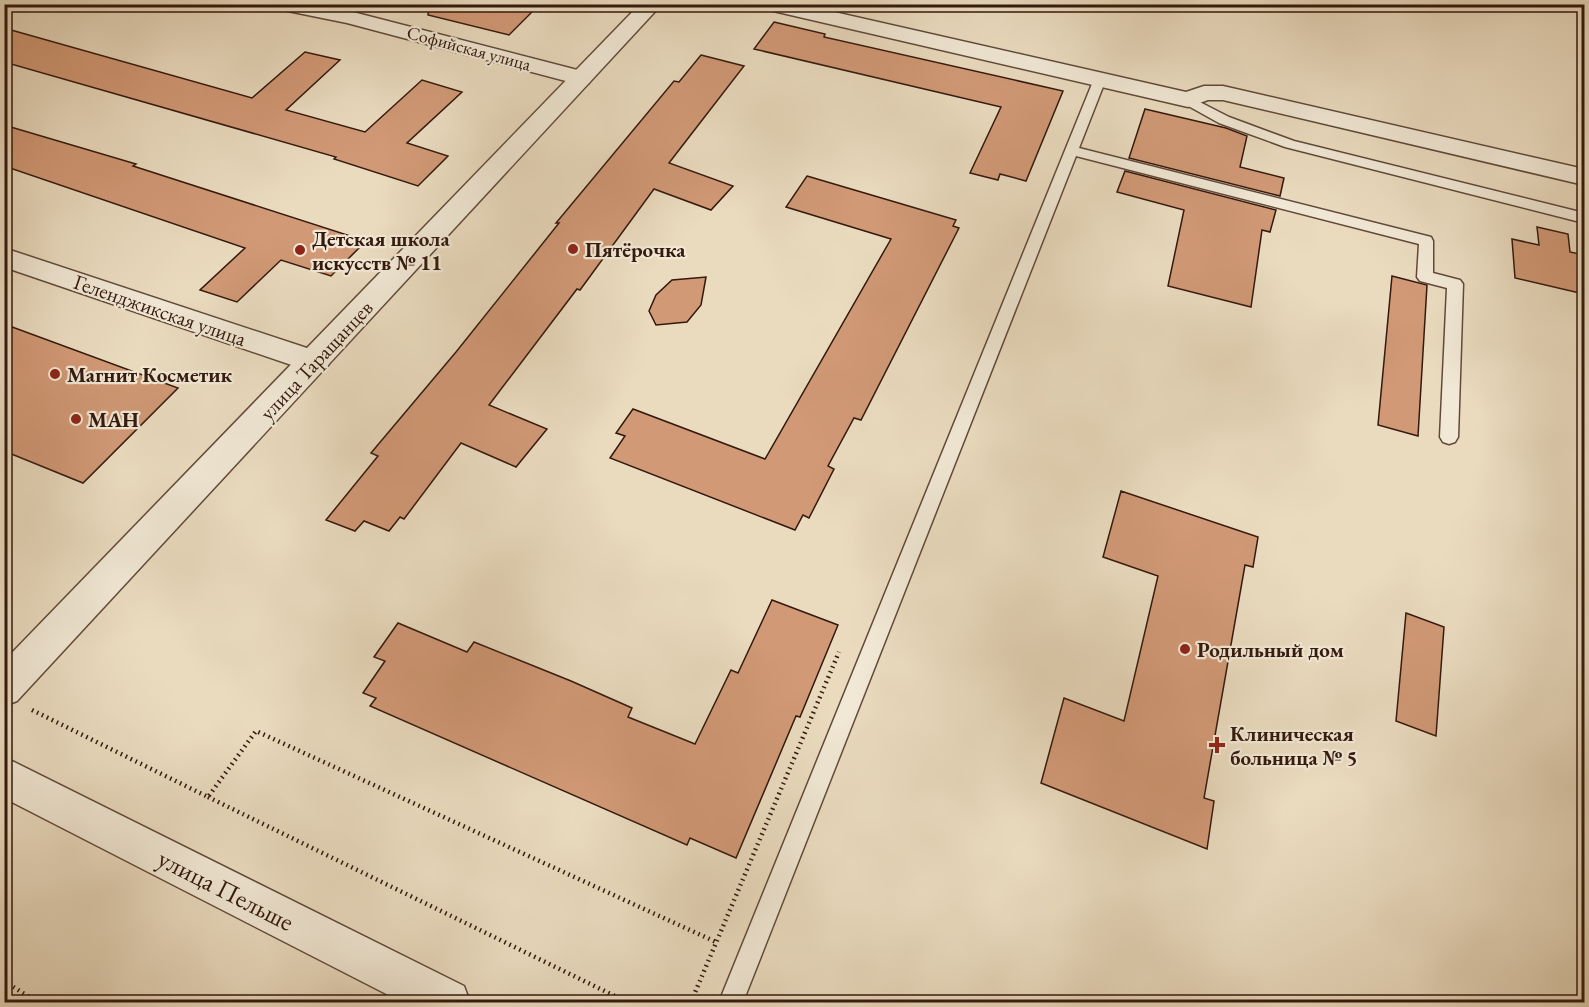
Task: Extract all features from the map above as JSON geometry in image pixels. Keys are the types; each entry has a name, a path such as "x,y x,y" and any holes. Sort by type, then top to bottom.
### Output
{"street":[{"name":"Софийская улица","path":"286,4 349,17 581,78"},
{"name":"улица Таращанцев","path":"4,688 652,4"},
{"path":"769,4 1188,100 1204,93 1223,93 1584,177"},
{"name":"Геленджикская улица","path":"4,257 315,362"},
{"name":"улица Пельше","path":"4,777 448,1002"}],"lane":[{"path":"731,1002 1100,80"},
{"path":"1188,100 1224,120 1290,144 1584,218"},
{"path":"1072,151 1426,242 1425,277 1455,284 1449,436"}],"path":[{"path":"691,1002 839,652"},
{"path":"27,707 627,1002"},
{"path":"208,797 256,731 716,942"},
{"path":"4,981 37,1002"}],"building":[{"path":"429,4 535,4 534,10 509,35 428,15"},
{"path":"774,22 825,34 824,37 1063,91 1026,181 1000,174 998,180 970,173 1001,107 754,49"},
{"path":"4,28 252,98 305,52 340,60 286,110 365,132 422,80 462,92 407,143 448,156 418,186 334,159 336,157 4,62"},
{"path":"701,55 744,66 669,163 733,186 711,210 654,189 580,290 577,289 489,405 547,429 516,467 461,443 404,519 400,517 389,531 364,521 355,531 326,520 378,456 371,453 456,352 559,223 556,223 674,81 679,82"},
{"path":"1145,109 1226,128 1247,136 1240,167 1284,178 1280,196 1129,158"},
{"path":"4,125 136,164 133,166 366,241 331,276 281,260 237,302 200,290 245,248 4,166"},
{"path":"1125,171 1276,210 1270,232 1262,230 1251,307 1168,286 1184,210 1117,192"},
{"path":"807,176 956,220 953,226 959,228 861,420 854,418 828,466 834,469 809,518 803,515 795,530 610,458 625,436 616,433 633,409 765,459 891,239 786,207"},
{"path":"1537,227 1568,234 1570,252 1584,255 1584,294 1515,278 1512,239 1539,245"},
{"path":"1392,276 1427,285 1418,436 1378,425"},
{"path":"706,277 701,305 687,322 656,325 649,311 656,295 672,280"},
{"name":"МАН","path":"4,324 178,388 83,483 4,451"},
{"name":"Родильный дом","path":"1121,491 1258,537 1253,567 1245,565 1204,798 1214,801 1207,849 1041,783 1064,698 1124,721 1158,576 1103,557"},
{"path":"772,600 838,625 800,717 796,716 736,858 690,838 687,845 370,706 376,698 363,693 385,661 374,657 398,623 467,652 474,642 571,681 632,708 628,717 695,744 731,670 738,673"},
{"path":"1406,613 1444,627 1436,736 1396,721"}],"place":[{"name":"Пятёрочка","path":"573,249"},
{"name":"Детская школа искусств № 11","path":"300,250"},
{"name":"Магнит Косметик","path":"55,374"},
{"name":"МАН","path":"76,419"},
{"name":"Родильный дом","path":"1185,649"},
{"name":"Клиническая больница № 5","path":"1217,745"}]}
